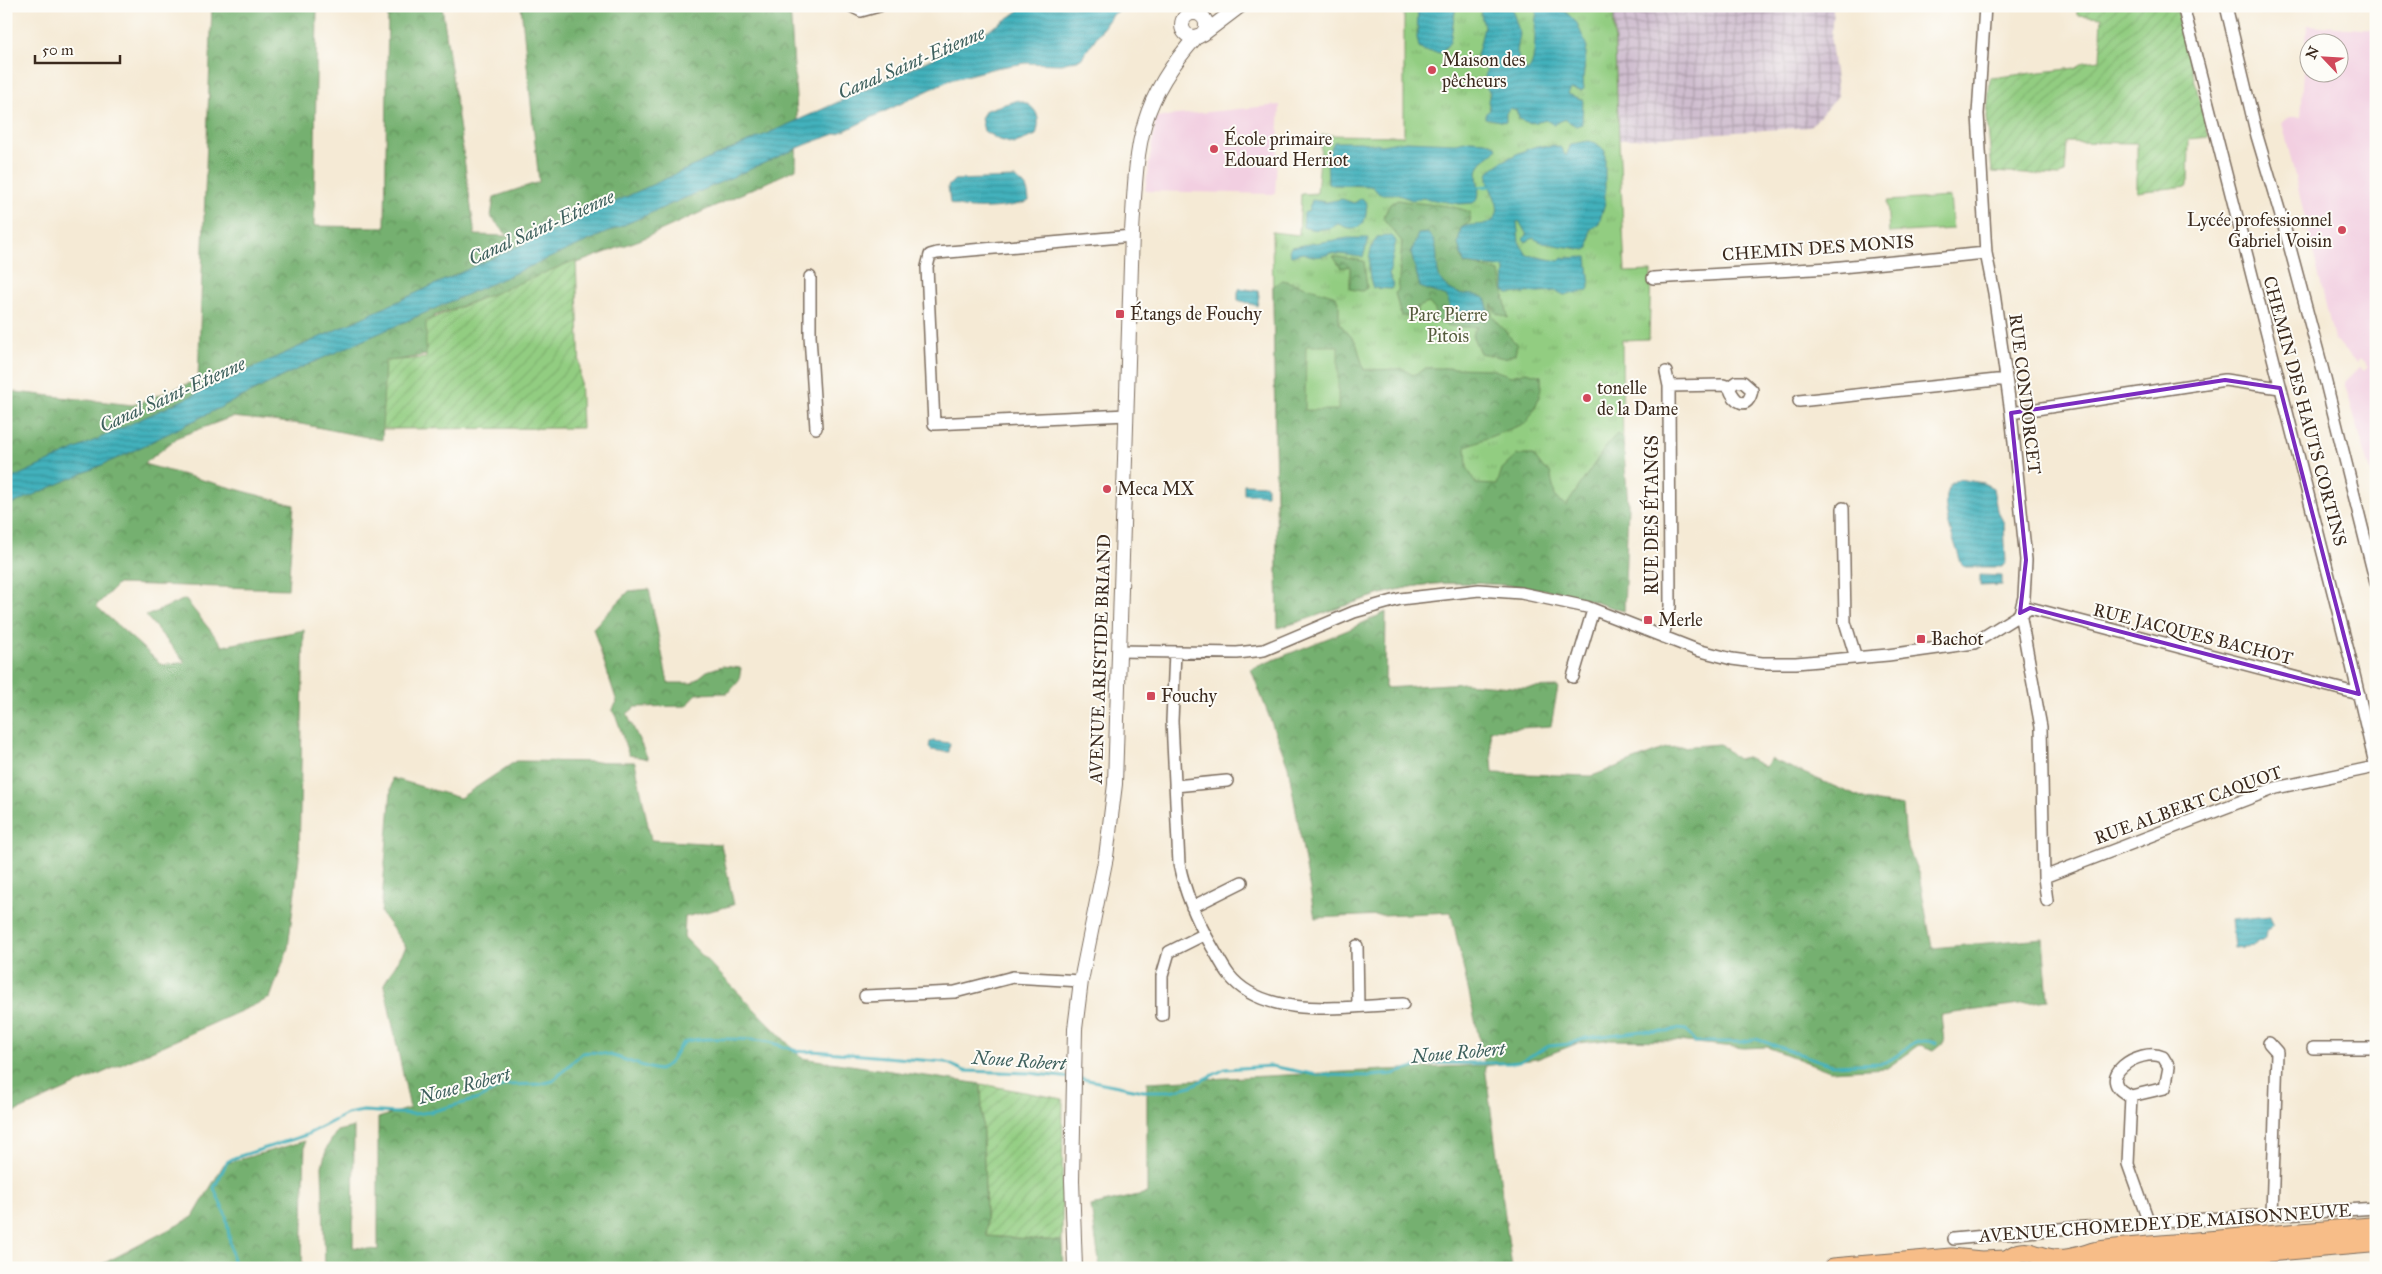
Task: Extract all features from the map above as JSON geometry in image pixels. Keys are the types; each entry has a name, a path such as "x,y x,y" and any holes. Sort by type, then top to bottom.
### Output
{"highway":[{"path":"1833,1268 1951,1258 2003,1264"}],"main road":[{"name":"AVENUE CHOMEDEY DE MAISONNEUVE","path":"2003,1264 2021,1252 2044,1262 2065,1260 2098,1251 2132,1247 2376,1226"},
{"path":"2088,1268 2376,1243"}],"street":[{"path":"851,6 861,11 879,6"},
{"name":"RUE CONDORCET","path":"1985,6 1978,114 1986,253 2006,379 2026,560 2024,597 2020,613"},
{"name":"CHEMIN DES HAUTS CORTINS","path":"2183,6 2376,767"},
{"path":"2226,6 2257,136 2286,233 2322,367 2376,583"},
{"path":"1189,20 1238,7"},
{"path":"1189,20 1238,7"},
{"name":"AVENUE ARISTIDE BRIAND","path":"1075,1268 1072,1180 1075,1029 1111,824 1115,784 1132,236 1137,148 1152,101 1178,57 1189,20"},
{"path":"1127,415 934,424 927,267 930,255 936,253 1132,236"},
{"name":"CHEMIN DES MONIS","path":"1653,278 1832,268 1986,253"},
{"path":"810,277 810,336 816,428"},
{"name":"RUE DES ÉTANGS","path":"1664,637 1670,607 1669,386 1666,372"},
{"path":"1800,401 2006,379"},
{"path":"2010,413 2225,380 2280,388"},
{"path":"1669,386 1726,386"},
{"path":"1843,508 1845,622 1856,658"},
{"path":"1119,651 1237,653 1264,650 1354,612 1400,599 1479,590 1521,593 1556,599 1593,610 1697,650 1732,659 1762,662 1796,663 1856,658 1974,643 2020,613 2041,726 2044,877 2047,901"},
{"name":"RUE JACQUES BACHOT","path":"2020,613 2030,608 2359,694"},
{"path":"1573,677 1593,610"},
{"path":"1175,652 1172,721 1179,864 1183,886 1192,907 1228,974 1241,987 1256,997 1274,1004 1300,1007 1403,1004"},
{"name":"RUE ALBERT CAQUOT","path":"2044,877 2276,788 2376,767"},
{"path":"1175,786 1227,782"},
{"path":"1192,907 1242,882"},
{"path":"1162,1015 1162,976 1169,952 1205,934"},
{"path":"1357,946 1358,1006"},
{"path":"865,996 955,992 1014,977 1082,981"},
{"path":"2268,1043 2276,1052 2272,1215"},
{"path":"2313,1048 2376,1048"},
{"path":"2151,1054 2163,1057 2169,1067 2165,1088 2131,1096 2118,1087 2116,1080 2119,1067 2124,1063 2151,1054"},
{"path":"2131,1096 2128,1164 2149,1223"},
{"name":"AVENUE CHOMEDEY DE MAISONNEUVE","path":"1954,1239 2149,1223 2376,1208"}],"highlighted area":[{"path":"2225,380 2280,388 2359,694 2030,608 2020,613 2026,560 2011,413"}],"shaded area":[{"path":"1613,6 1833,6 1831,42 1838,96 1810,127 1619,140"},
{"name":"Lycée professionnel Gabriel Voisin","path":"2307,25 2376,30 2376,489 2344,382 2359,367 2364,371 2368,367 2360,359 2356,363 2334,339 2282,122 2290,117 2301,117 2303,82 2350,82 2350,32 2307,32"},
{"name":"École primaire Edouard Herriot","path":"1280,105 1275,194 1145,191 1156,117"}],"green space":[{"path":"212,6 317,8 314,226 385,227 388,6 442,6 475,235 508,236 491,217 494,197 539,182 521,6 790,6 797,113 796,169 642,239 434,316 433,354 386,362 382,440 301,424 232,417 178,437 144,464 294,505 288,589 118,584 96,606 162,665 185,662 146,616 185,599 223,646 304,630 299,858 288,948 270,998 6,1116 6,391 133,405 198,380"},
{"name":"Parc Pierre Pitois","path":"1404,6 1613,6 1625,272 1651,271 1649,339 1622,340 1624,611 1558,592 1495,584 1446,583 1412,587 1373,596 1278,628 1272,232 1299,235 1301,194 1317,193 1322,135 1404,136"},
{"path":"2077,6 2176,6 2209,137 2189,139 2188,186 2137,192 2137,143 2067,142 2065,174 2059,176 1992,172 1987,117 1990,78 2075,68 2085,62 2100,60 2102,17 2077,15"},
{"path":"1950,197 1953,229 1889,233 1887,201"},
{"path":"1398,200 1453,207 1470,212 1470,222 1462,227 1462,259 1465,263 1500,272 1508,318 1496,313 1492,304 1492,316 1517,345 1515,354 1504,358 1480,353 1472,335 1477,327 1451,326 1436,321 1435,310 1429,303 1417,307 1417,315 1401,316 1395,293 1398,291 1402,242 1383,218 1390,204"},
{"path":"1333,256 1364,261 1367,288 1362,291 1350,289 1350,266 1341,268"},
{"path":"576,260 582,428 382,429 385,361 426,358 426,321"},
{"path":"1283,280 1336,296 1339,305 1339,323 1356,342 1364,370 1403,369 1413,375 1426,368 1491,369 1511,376 1526,372 1541,376 1541,389 1538,401 1526,423 1466,446 1467,467 1476,484 1497,485 1502,469 1517,455 1533,455 1542,467 1550,472 1555,496 1566,506 1609,442 1617,434 1623,439 1628,505 1624,611 1558,592 1495,584 1446,583 1412,587 1373,596 1278,628 1273,286"},
{"path":"1306,346 1338,346 1338,410 1305,410"},
{"path":"649,589 668,683 692,683 707,671 722,666 741,668 739,681 728,693 696,694 687,706 635,707 627,714 648,759 629,755 612,710 617,702 593,628 629,591"},
{"path":"1386,612 1385,688 1465,683 1524,688 1558,687 1551,726 1490,730 1493,773 1592,776 1666,748 1720,744 1737,759 1746,757 1765,767 1771,759 1866,800 1903,806 1906,842 1919,875 1932,948 2043,938 2048,1000 1941,1015 1944,1042 1934,1050 1920,1045 1887,1068 1830,1071 1767,1047 1744,1048 1677,1041 1606,1040 1578,1043 1537,1059 1485,1066 1512,1268 1100,1268 1091,1206 1147,1193 1147,1082 1485,1065 1451,912 1315,918 1288,766 1251,669 1348,630"},
{"path":"516,761 635,762 651,840 721,844 734,905 685,917 684,937 802,1058 981,1084 987,1236 1062,1241 1063,1268 325,1268 322,1166 327,1147 337,1131 354,1127 353,1247 378,1250 378,1118 410,1108 384,984 406,947 381,913 392,778 460,798"},
{"path":"981,1084 1063,1099 1062,1241 987,1236"},
{"path":"305,1141 302,1268 95,1268 193,1217 224,1164"}],"water":[{"path":"1025,6 1127,6 1112,15 1081,59 1061,64 1026,63 995,68 950,80 846,130 805,145 296,370 127,454 6,507 6,481 715,156 936,57 982,34"},
{"path":"1418,6 1456,6 1450,42 1441,53 1425,51 1419,47 1417,38"},
{"path":"1479,6 1511,6 1520,34 1517,51 1519,60 1527,71 1531,67 1533,60 1535,23 1538,9 1546,7 1566,12 1577,23 1587,47 1583,78 1584,89 1581,91 1571,89 1568,94 1583,100 1582,124 1576,126 1564,119 1554,125 1546,120 1535,123 1529,122 1519,118 1516,110 1510,108 1506,113 1506,122 1485,118 1485,114 1490,110 1488,101 1490,93 1484,84 1487,65 1477,56 1484,27"},
{"path":"1018,100 1029,105 1036,113 1038,128 1036,135 1013,144 997,139 984,131 981,118 986,110"},
{"path":"1470,140 1485,141 1495,145 1497,148 1479,166 1477,173 1479,195 1478,199 1473,203 1460,204 1422,198 1412,200 1396,194 1379,194 1373,187 1369,186 1333,185 1328,183 1327,156 1334,142 1360,142 1381,145 1406,141 1455,143"},
{"path":"1589,141 1596,143 1605,151 1605,203 1599,223 1590,230 1589,248 1585,250 1543,243 1533,238 1526,242 1523,239 1527,235 1519,221 1517,222 1519,242 1527,255 1559,261 1562,258 1587,257 1590,286 1587,291 1564,295 1556,291 1509,294 1504,291 1505,268 1464,263 1458,244 1461,228 1491,222 1497,213 1496,202 1488,181 1490,171 1510,158 1537,146 1548,147 1553,145 1560,147 1566,156 1571,144"},
{"path":"1015,178 1026,187 1029,201 1012,206 990,208 957,206 950,203 948,186 954,180"},
{"path":"1362,198 1367,204 1367,208 1364,221 1359,227 1348,228 1338,224 1330,228 1320,229 1303,227 1304,213 1308,211 1312,200 1326,202 1342,199 1354,203"},
{"path":"1427,233 1435,243 1438,271 1443,283 1460,294 1476,295 1486,299 1488,310 1485,320 1466,322 1453,317 1447,297 1420,287 1411,253 1418,234"},
{"path":"1392,236 1396,241 1389,275 1394,285 1391,289 1373,288 1369,269 1371,249 1377,237"},
{"path":"1348,238 1369,238 1363,257 1330,253 1321,256 1304,253 1291,256 1289,251 1291,247"},
{"path":"1240,288 1258,291 1257,306 1238,300"},
{"path":"1959,479 1983,483 1993,488 1997,510 2004,523 2006,562 2002,567 1965,567 1961,563 1947,517 1946,505 1946,494 1951,485"},
{"path":"1244,484 1267,485 1267,495 1244,494"},
{"path":"1980,575 2002,576 2002,585 1980,586"},
{"path":"930,742 950,743 949,752 931,750 929,748"},
{"path":"2270,916 2273,924 2266,932 2265,939 2254,946 2234,948 2231,920"}],"waterway":[{"path":"1480,187 1489,186"},
{"name":"Noue Robert","path":"1078,1078 1143,1091 1171,1091 1191,1086 1225,1069 1271,1066 1317,1075 1370,1076 1393,1074 1421,1065 1441,1063 1519,1062 1549,1046 1570,1044 1586,1038 1642,1031 1667,1032 1676,1029 1686,1030 1695,1042 1741,1042 1756,1039 1832,1065 1882,1063 1890,1060 1913,1044 1927,1041 1936,1043"},
{"name":"Noue Robert","path":"234,1268 226,1216 214,1188 227,1162 234,1158 306,1135 347,1114 363,1111 414,1114 430,1112 478,1099 505,1085 541,1084 553,1081 582,1053 601,1053 659,1070 665,1067 680,1046 688,1041 740,1039 769,1042 807,1052 945,1062 965,1071 1029,1073 1071,1078"}],"place":[{"name":"Maison des pêcheurs","path":"1432,70"},
{"name":"École primaire Edouard Herriot","path":"1214,149"},
{"name":"Lycée professionnel Gabriel Voisin","path":"2342,230"},
{"name":"Étangs de Fouchy","path":"1120,314"},
{"name":"tonelle de la Dame","path":"1587,398"},
{"name":"Meca MX","path":"1107,489"},
{"name":"Merle","path":"1648,620"},
{"name":"Bachot","path":"1921,639"},
{"name":"Fouchy","path":"1151,696"}],"water label":[{"name":"Canal Saint-Etienne","path":"911,62"},
{"name":"Canal Saint-Etienne","path":"541,227"},
{"name":"Canal Saint-Etienne","path":"172,394"}]}
